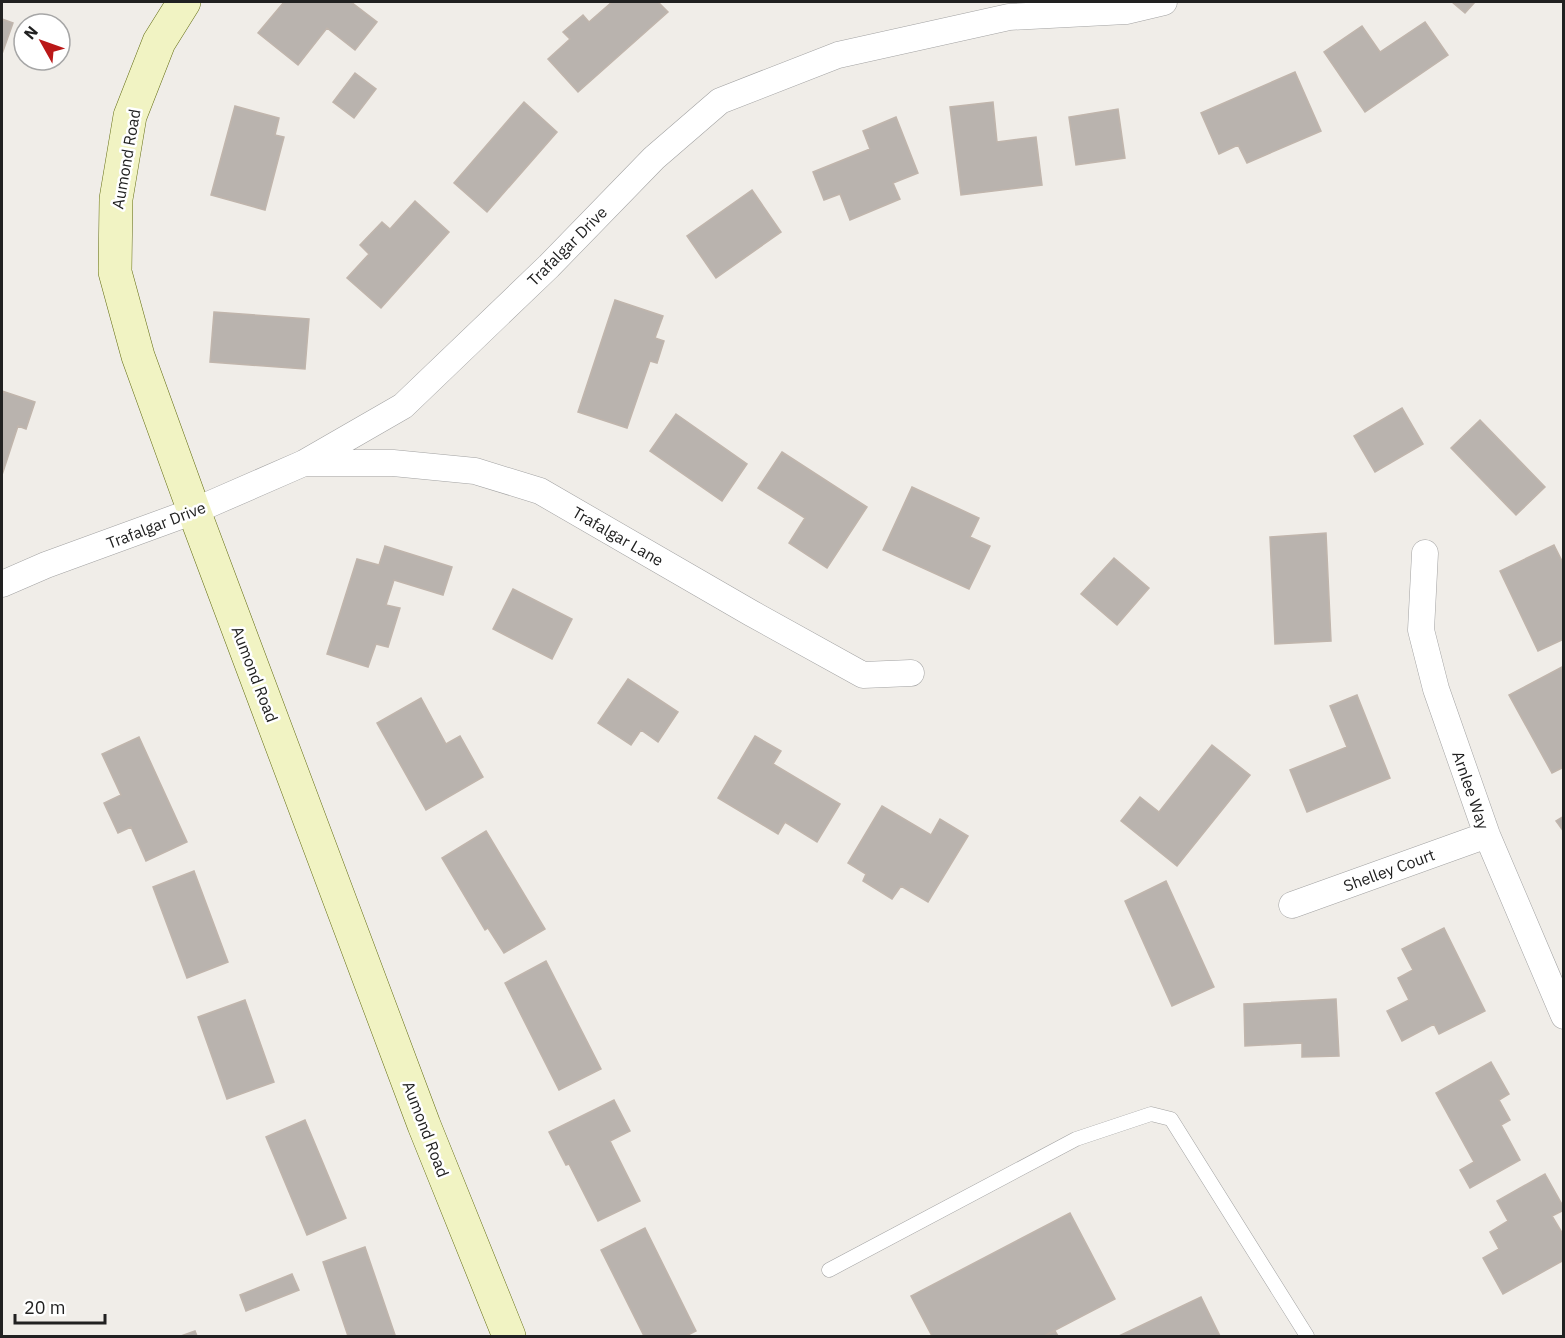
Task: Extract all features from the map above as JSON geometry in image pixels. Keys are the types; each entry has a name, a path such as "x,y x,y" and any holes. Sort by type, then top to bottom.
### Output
{"street":[{"name":"Aumond Road","path":"184,2 159,42 130,116 116,198 115,272 138,356 194,511 424,1125 509,1336"},
{"name":"Trafalgar Drive","path":"2,584 46,565 194,511 304,463 404,406 549,266 654,158 720,101 838,55 1009,17 1126,11 1164,2"},
{"name":"Trafalgar Lane","path":"304,463 393,463 475,471 540,491 751,614 862,675 911,673"},
{"name":"Arnlee Way","path":"1425,554 1421,630 1436,690 1487,835 1563,1016"},
{"name":"Shelley Court","path":"1292,905 1487,835"}],"lane":[{"path":"830,1270 1076,1139 1151,1114 1171,1119 1307,1336"}],"building":[{"path":"284,2 351,2 377,22 355,50 327,28 298,65 258,33"},
{"path":"612,2 658,2 668,12 578,92 548,59 570,39 563,32 583,15 589,22"},
{"path":"1452,2 1475,2 1465,13"},
{"path":"2,19 12,23 12,26 2,54"},
{"path":"1425,22 1448,55 1365,112 1324,52 1362,26 1380,52"},
{"path":"1295,72 1321,131 1247,163 1238,145 1219,154 1201,113"},
{"path":"355,73 376,89 354,118 333,102"},
{"path":"524,102 557,132 487,212 454,183"},
{"path":"993,102 997,142 1036,137 1042,185 961,195 950,107"},
{"path":"235,106 279,118 275,135 284,137 265,210 211,195"},
{"path":"1118,109 1125,158 1076,165 1069,117"},
{"path":"896,117 918,173 893,183 900,199 850,220 840,194 824,200 813,172 870,149 863,131"},
{"path":"752,190 781,232 716,278 687,236"},
{"path":"415,201 449,232 381,308 347,278 369,254 360,245 382,222 390,229"},
{"path":"615,300 663,316 655,338 664,341 657,363 650,361 627,428 578,412"},
{"path":"214,312 309,319 305,369 210,362"},
{"path":"2,391 35,402 26,429 18,426 2,475"},
{"path":"1402,408 1423,444 1375,472 1354,436"},
{"path":"676,414 747,464 722,501 650,451"},
{"path":"1480,420 1545,487 1516,515 1451,448"},
{"path":"782,452 867,507 827,568 789,543 805,518 758,488"},
{"path":"912,487 979,518 970,537 990,546 969,589 883,550"},
{"path":"1326,533 1331,641 1275,644 1270,537"},
{"path":"1554,545 1564,565 1564,639 1538,651 1500,571"},
{"path":"385,546 452,567 443,595 394,580 386,605 400,608 388,647 376,644 368,667 327,654 357,559 379,565"},
{"path":"1114,558 1149,588 1117,625 1081,594"},
{"path":"513,589 572,619 552,659 493,629"},
{"path":"1562,667 1564,767 1552,773 1509,695"},
{"path":"628,679 678,712 658,742 641,730 631,745 598,723"},
{"path":"1357,695 1390,778 1307,812 1290,770 1347,747 1330,706"},
{"path":"421,698 446,744 460,736 483,777 426,810 377,723"},
{"path":"755,736 781,751 773,764 840,804 817,842 785,822 778,834 718,798"},
{"path":"139,737 187,842 146,861 131,827 118,833 104,803 121,795 102,754"},
{"path":"1212,745 1250,775 1177,866 1121,821 1140,797 1159,812"},
{"path":"882,806 931,835 940,819 968,836 928,902 901,886 892,899 863,881 866,874 848,863"},
{"path":"1564,816 1564,832 1556,821"},
{"path":"486,831 545,929 504,953 488,928 485,930 442,858"},
{"path":"194,871 228,962 187,978 153,887"},
{"path":"1166,881 1214,987 1172,1006 1125,901"},
{"path":"1444,928 1485,1011 1439,1034 1434,1024 1402,1041 1387,1011 1409,1000 1398,978 1413,970 1402,949"},
{"path":"546,961 601,1069 559,1090 505,983"},
{"path":"1336,999 1339,1056 1302,1057 1302,1043 1245,1046 1244,1004"},
{"path":"245,1000 274,1082 227,1099 198,1017"},
{"path":"1491,1062 1509,1094 1499,1100 1510,1120 1501,1125 1520,1160 1470,1188 1460,1170 1474,1162 1436,1093"},
{"path":"614,1100 630,1131 610,1141 640,1201 598,1221 569,1164 566,1165 549,1132"},
{"path":"305,1120 346,1218 307,1235 266,1137"},
{"path":"1545,1174 1564,1208 1552,1216 1564,1236 1564,1260 1503,1294 1483,1258 1499,1249 1490,1232 1508,1221 1497,1201"},
{"path":"1070,1213 1115,1299 1044,1336 932,1336 911,1296"},
{"path":"645,1228 696,1331 686,1336 644,1336 601,1250"},
{"path":"365,1247 395,1335 348,1336 323,1262"},
{"path":"292,1274 299,1290 246,1311 240,1295"},
{"path":"1201,1297 1220,1336 1119,1336"},
{"path":"195,1331 197,1336 181,1336"},
{"path":"1055,1331 1058,1336 1044,1336"}]}
